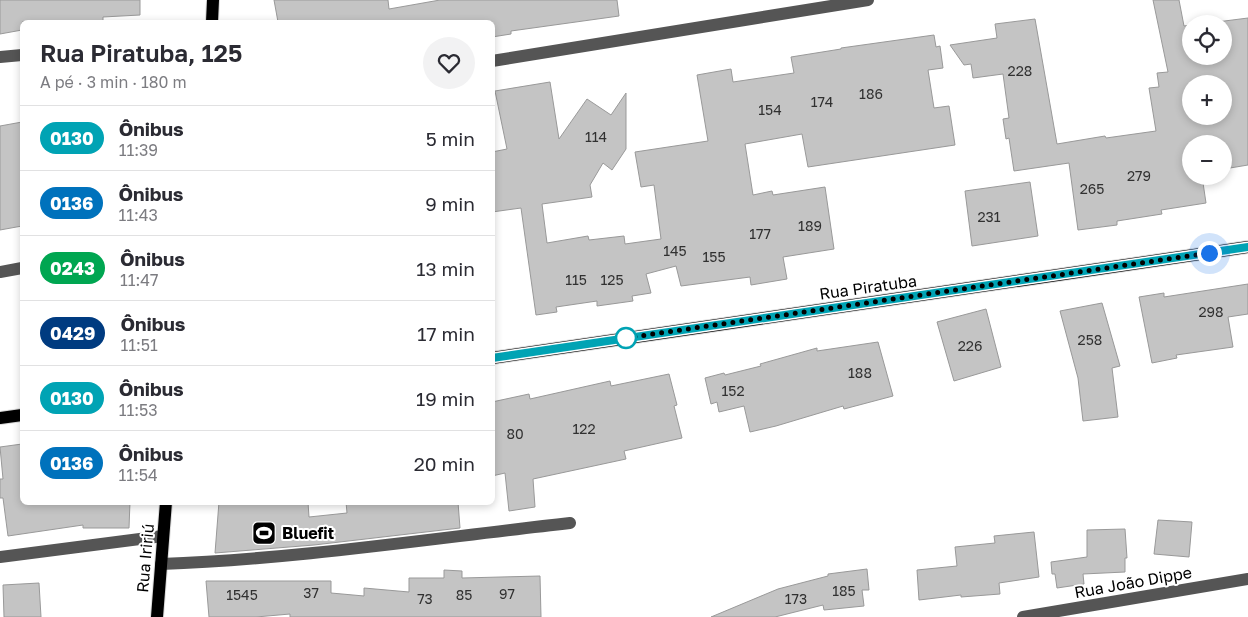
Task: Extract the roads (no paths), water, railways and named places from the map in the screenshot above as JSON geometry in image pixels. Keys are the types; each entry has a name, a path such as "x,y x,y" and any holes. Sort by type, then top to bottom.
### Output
{"main road":[{"path":"212,20 213,0"},
{"name":"Rua Piratuba","path":"495,358 1248,247"},
{"path":"0,418 20,415"},
{"name":"Rua Iririú","path":"157,617 166,505"}],"street":[{"path":"495,61 868,0"},
{"path":"0,57 20,55"},
{"path":"0,272 20,268"},
{"path":"161,564 217,562 283,556 570,523"},
{"path":"0,557 163,536"},
{"name":"Rua João Dippe","path":"1024,617 1248,579"}],"place":[{"name":"Bluefit","path":"264,533"}]}
